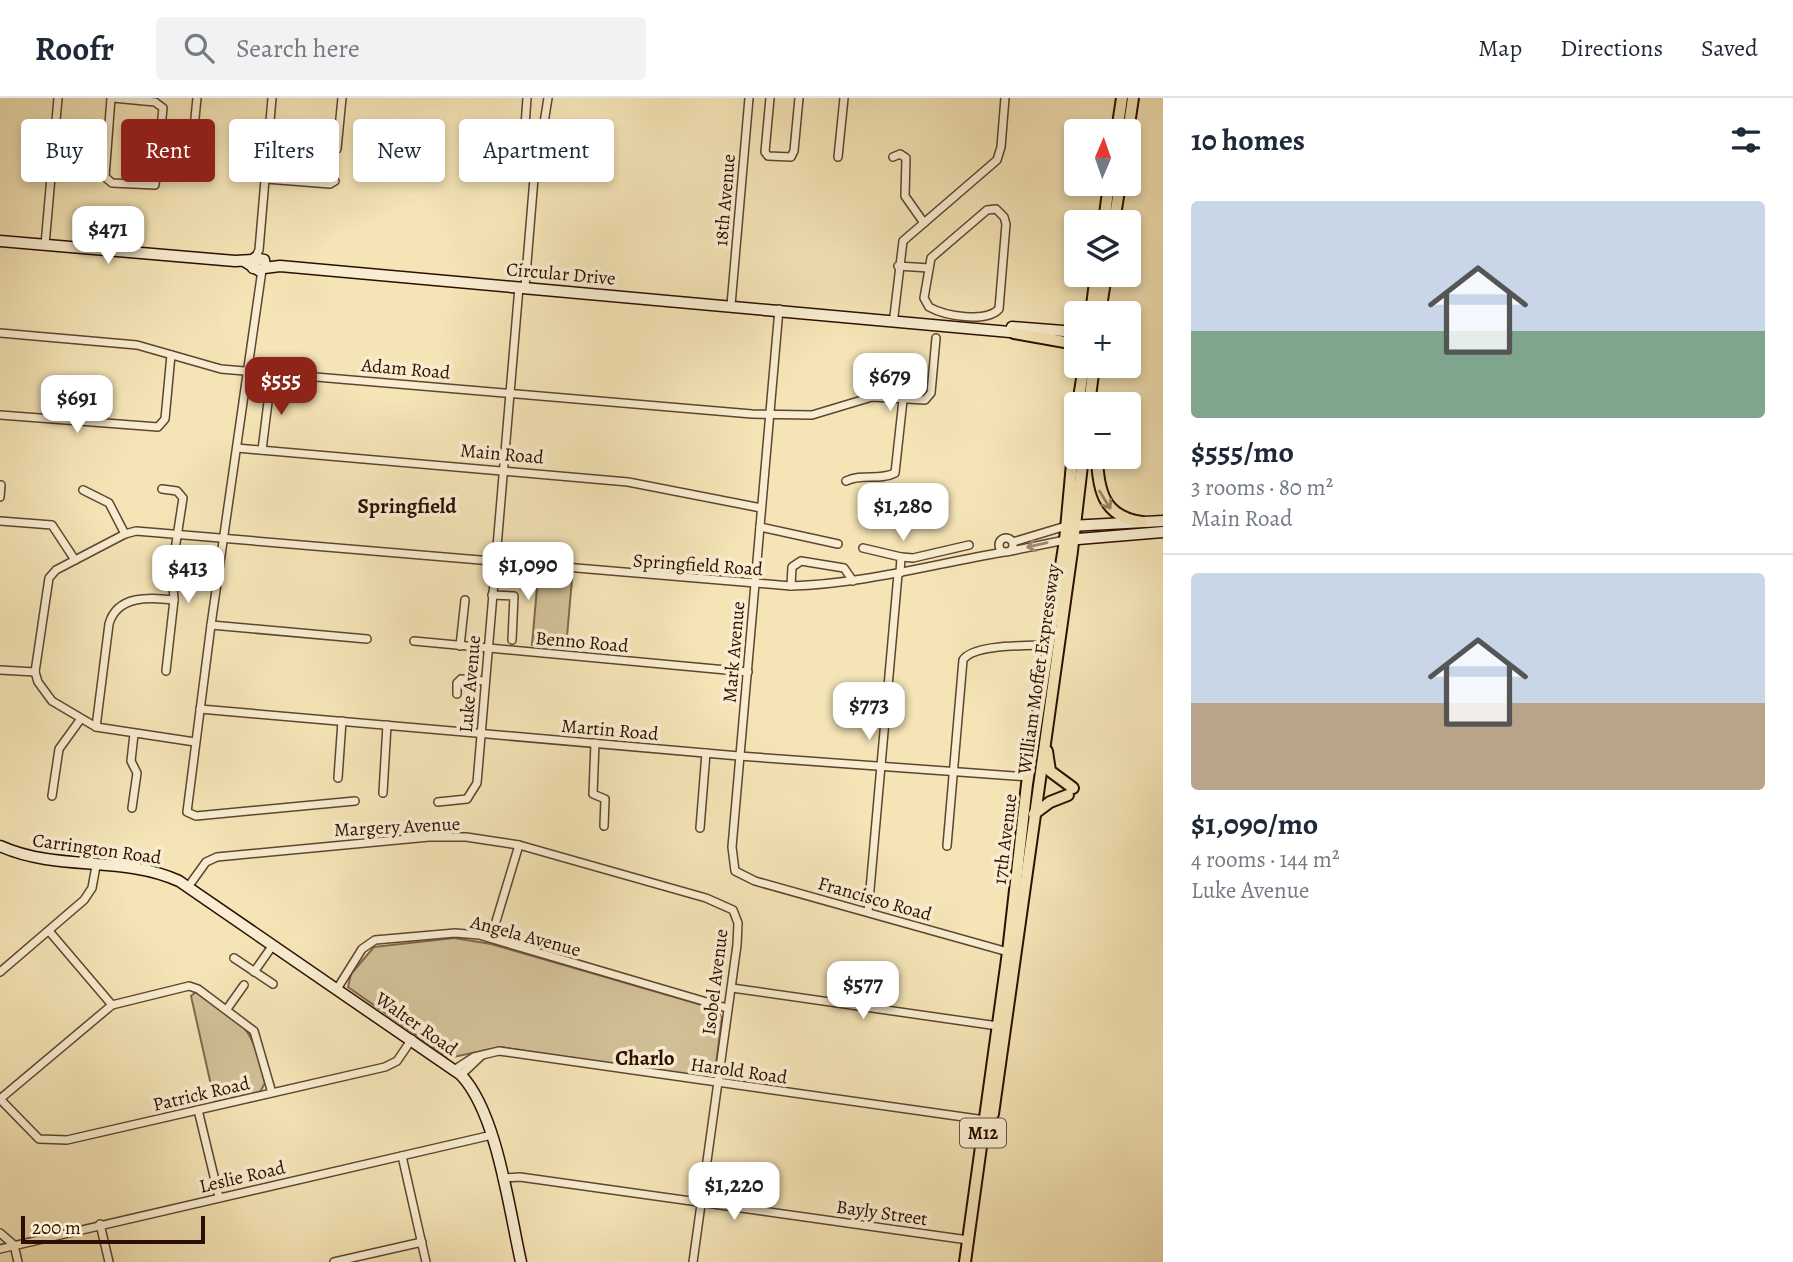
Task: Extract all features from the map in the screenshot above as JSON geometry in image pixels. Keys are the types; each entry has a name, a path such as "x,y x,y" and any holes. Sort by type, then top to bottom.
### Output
{"main road":[{"path":"1119,119 1122,98"},
{"path":"1130,119 1133,98"},
{"path":"1014,333 1064,339"},
{"name":"17th Avenue","path":"972,1262 998,1026 1047,645 1069,540 1073,469"},
{"name":"M12","path":"1070,526 1081,469"},
{"path":"1097,469 1098,484 1104,502 1118,515 1142,522"},
{"name":"William Moffet Expressway","path":"1014,970 1034,814 1030,781 1047,731 1069,540"},
{"path":"1034,814 1070,792 1050,771 1047,731"},
{"name":"17th Avenue","path":"965,1262 1014,970"}],"street":[{"path":"45,245 58,98"},
{"path":"112,98 155,102 163,108 155,185 112,183 105,177 112,98"},
{"path":"195,119 197,98"},
{"path":"270,119 272,98"},
{"path":"339,129 342,98"},
{"path":"527,98 525,126 543,129 548,98"},
{"name":"18th Avenue","path":"731,305 749,98"},
{"path":"770,98 765,155 786,158 794,151 799,98"},
{"path":"838,157 844,98"},
{"path":"894,316 898,266 905,238 997,160 1001,147 1005,98"},
{"path":"893,157 900,154 906,158 905,196 924,223"},
{"path":"266,182 257,262 259,283 195,742 188,810 190,815 355,802"},
{"path":"304,182 333,182"},
{"name":"Luke Avenue","path":"438,802 460,801 472,795 477,783 510,393 533,182"},
{"path":"996,209 1004,217 1000,303 995,314 986,317 947,313 929,307 925,300 929,268 933,256 987,210 996,209"},
{"name":"Circular Drive","path":"0,241 779,309 1064,337"},
{"path":"898,266 929,268"},
{"name":"Mark Avenue","path":"735,871 732,847 739,756 779,309"},
{"name":"Circular Drive","path":"838,315 894,316 1064,331"},
{"name":"Adam Road","path":"0,333 137,345 213,368 771,414 812,415 868,398 904,400"},
{"path":"846,481 860,475 886,476 895,473 904,400 921,401 930,396 936,338"},
{"path":"0,415 158,427 165,419 171,355"},
{"path":"262,450 270,386"},
{"name":"Main Road","path":"237,447 651,485 761,508"},
{"path":"0,497 1,485"},
{"path":"162,489 177,491 183,495 172,574 174,600 166,671"},
{"path":"83,490 109,503 125,534 75,559 56,570 49,578 35,672 44,694 80,720 96,727 195,742"},
{"path":"0,521 52,525 75,559"},
{"path":"1005,549 1013,542 1070,526 1163,521"},
{"path":"760,527 838,544"},
{"name":"Springfield Road","path":"125,534 136,531 791,586 899,574 1005,549 1069,540"},
{"path":"1069,540 1163,532"},
{"path":"1005,549 1005,538 1013,542"},
{"path":"863,548 913,558 969,545"},
{"path":"868,912 901,557"},
{"path":"791,586 792,567 801,561 844,568 853,581"},
{"path":"492,595 514,596 512,640"},
{"path":"96,727 111,617 118,608 141,597 174,600"},
{"path":"460,646 465,600"},
{"path":"211,625 368,639"},
{"name":"Benno Road","path":"414,641 748,672"},
{"path":"947,846 961,668 967,654 980,650 1047,645"},
{"path":"0,670 35,672"},
{"path":"457,694 457,682 461,679 485,681"},
{"name":"Martin Road","path":"200,709 1030,781"},
{"path":"52,796 59,749 80,720"},
{"path":"338,778 342,722"},
{"path":"383,793 387,725"},
{"path":"132,808 137,773 131,761 134,734"},
{"path":"596,743 593,794 605,799 604,826"},
{"path":"700,828 706,753"},
{"name":"Margery Avenue","path":"188,887 206,862 217,857 429,837 466,837 519,845 706,898 727,906 737,914"},
{"path":"491,938 519,845"},
{"name":"Carrington Road","path":"0,846 45,861 153,870 188,887"},
{"path":"0,972 89,894 96,866"},
{"name":"Francisco Road","path":"735,871 749,879 1008,952"},
{"name":"Walter Road","path":"188,887 458,1072 482,1104 492,1135 521,1262"},
{"name":"Isobel Avenue","path":"693,1262 727,1008 732,988 737,914"},
{"path":"49,931 112,1005"},
{"name":"Angela Avenue","path":"337,989 362,949 375,940 456,933 491,938 727,1008"},
{"path":"254,972 273,945"},
{"path":"234,958 273,984"},
{"path":"227,1009 244,985"},
{"path":"0,1099 112,1005 189,986 227,1009 254,1031 272,1093"},
{"path":"732,988 998,1026"},
{"name":"Patrick Road","path":"0,1099 32,1134 55,1141 385,1067 397,1061 412,1040"},
{"name":"Harold Road","path":"458,1072 481,1056 505,1052 989,1120"},
{"path":"198,1110 219,1197"},
{"name":"Leslie Road","path":"0,1249 492,1135"},
{"path":"402,1156 426,1262"},
{"name":"Bayly Street","path":"501,1178 520,1177 968,1240"},
{"path":"100,1224 109,1262"},
{"path":"0,1233 14,1245 18,1262"},
{"path":"334,1262 422,1242"}],"shaded area":[{"path":"538,576 572,579 566,648 532,645"},
{"path":"454,938 491,944 716,1009 722,1018 715,1073 709,1078 698,1077 500,1047 449,1058 348,987 351,974 374,947"},
{"path":"196,992 236,1020 250,1036 265,1083 260,1092 215,1103 191,996"}],"district":[{"name":"Springfield","path":"407,506"},
{"name":"Charlo","path":"645,1058"}]}
